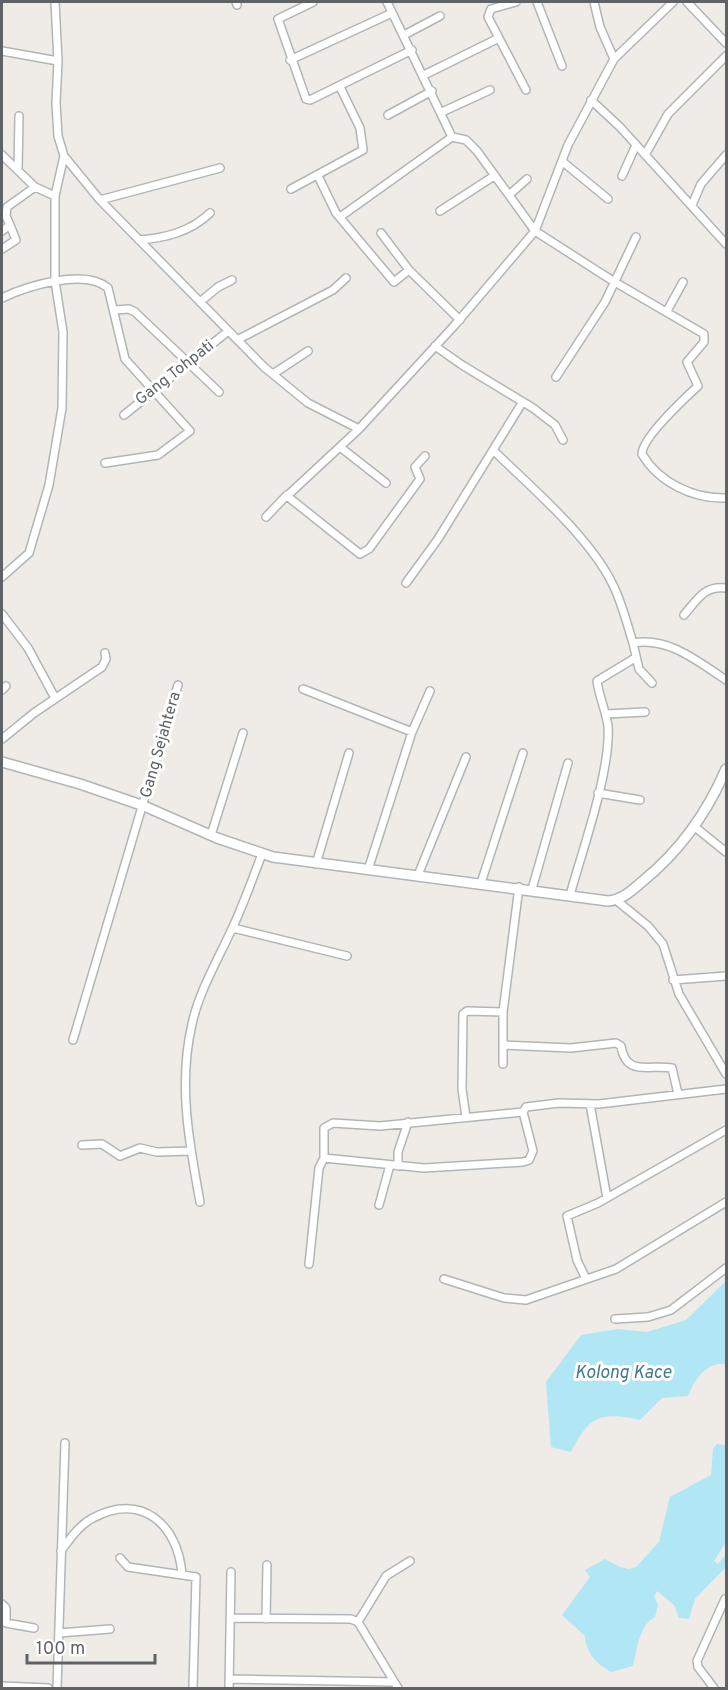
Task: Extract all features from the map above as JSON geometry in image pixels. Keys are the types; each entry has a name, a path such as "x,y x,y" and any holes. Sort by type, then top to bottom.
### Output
{"street":[{"path":"55,2 58,62 56,103 58,136 64,156 100,200 227,332 308,403 359,429"},
{"path":"313,2 304,4 278,19 290,60 306,99 310,100 340,87 412,50"},
{"path":"387,2 432,91 452,137 470,143 535,231 613,281 667,310 704,334 704,342 687,362 698,385 652,435 642,454 679,489 705,498 726,498"},
{"path":"516,2 488,12 526,90"},
{"path":"537,2 562,66"},
{"path":"594,2 600,27 614,60"},
{"path":"266,517 359,429 460,320 535,231 568,145 614,60 673,2"},
{"path":"687,2 726,43"},
{"path":"290,60 392,13"},
{"path":"404,35 441,16"},
{"path":"424,75 499,38"},
{"path":"2,51 58,62"},
{"path":"645,154 668,114 726,56"},
{"path":"291,189 357,154 364,145 360,128 340,87"},
{"path":"442,112 490,90"},
{"path":"388,115 432,91"},
{"path":"591,100 645,154 726,244"},
{"path":"18,170 19,116"},
{"path":"340,218 452,137"},
{"path":"622,176 636,145"},
{"path":"692,205 701,184 726,155"},
{"path":"2,577 29,553 49,485 62,408 63,332 56,281 55,196 64,156"},
{"path":"3,159 35,187 55,196"},
{"path":"563,162 608,199"},
{"path":"100,200 220,168"},
{"path":"318,176 340,218 394,282 409,270"},
{"path":"440,211 494,176"},
{"path":"509,195 527,180"},
{"path":"2,249 16,240 6,216 7,207 35,187"},
{"path":"139,240 166,237 195,225 210,213"},
{"path":"2,231 10,225"},
{"path":"381,233 409,270 460,320"},
{"path":"556,377 605,302 613,281 636,237"},
{"path":"237,340 333,290 346,278"},
{"path":"2,298 26,287 56,281 96,280 108,288 125,359 152,391 189,428 189,434 158,455 105,463"},
{"path":"200,302 218,287 232,280"},
{"path":"667,310 683,282"},
{"path":"115,310 129,309 135,312 186,364 219,392"},
{"name":"Gang Tohpati","path":"124,415 227,332"},
{"path":"435,346 555,425 563,440"},
{"path":"273,374 308,351"},
{"path":"406,583 438,539 522,403"},
{"path":"340,447 386,483"},
{"path":"493,450 560,518 603,568 614,586 633,643 635,658 645,679 652,683"},
{"path":"287,495 352,550 364,553 420,479 415,467 425,456"},
{"path":"684,615 710,588 726,588"},
{"path":"2,614 28,648 55,698"},
{"path":"633,643 649,640 671,646 726,680"},
{"path":"2,739 55,698 102,667 106,659 105,653"},
{"path":"570,895 598,793 608,743 606,714 597,681 635,658"},
{"name":"Gang Sejahtera","path":"73,1040 178,685"},
{"path":"303,689 412,732"},
{"path":"368,870 412,732 430,691"},
{"path":"606,714 645,712"},
{"path":"211,835 243,733"},
{"path":"316,864 349,753"},
{"path":"481,883 524,753"},
{"path":"418,875 466,757"},
{"path":"2,762 80,784 144,806 262,854 316,864 616,900 648,926 663,944 673,980 699,1032 726,1074"},
{"path":"532,889 568,763"},
{"path":"616,900 669,859 695,827 716,793 726,769"},
{"path":"598,793 640,800"},
{"path":"695,827 726,852"},
{"path":"200,1202 191,1151 184,1077 191,1025 197,1005 233,928 262,854"},
{"path":"503,1064 503,1012 519,887"},
{"path":"233,928 347,956"},
{"path":"673,980 726,978"},
{"path":"466,1117 462,1089 461,1021 467,1011 503,1012"},
{"path":"504,1045 571,1048 619,1044 625,1061 630,1064 672,1068 678,1094"},
{"path":"309,1264 319,1168 324,1158 323,1138 327,1125 333,1123 380,1125 523,1112 530,1106 590,1104 726,1089"},
{"path":"590,1104 607,1198"},
{"path":"324,1158 355,1159 394,1166 476,1166 529,1160 533,1155 532,1144 523,1112"},
{"path":"379,1205 408,1122"},
{"path":"586,1279 577,1260 567,1216 607,1198 726,1130"},
{"path":"82,1145 102,1144 120,1156 140,1148 157,1152 191,1151"},
{"path":"444,1279 514,1300 526,1300 616,1269 726,1202"},
{"path":"615,1319 648,1317 671,1310 726,1268"},
{"path":"57,1689 65,1443"},
{"path":"62,1551 77,1531 92,1518 110,1511 136,1509 157,1519 174,1541 180,1554 183,1574"},
{"path":"120,1558 128,1567 193,1575 197,1583 193,1689"},
{"path":"358,1622 386,1575 410,1561"},
{"path":"266,1619 267,1565"},
{"path":"229,1689 231,1572"},
{"path":"714,1689 698,1667 697,1661 725,1599"},
{"path":"2,1604 6,1608 6,1623 34,1628"},
{"path":"231,1618 351,1619 358,1622 396,1685"},
{"path":"59,1633 110,1629"},
{"path":"229,1679 396,1685"},
{"path":"2,1686 48,1689"}],"water":[{"name":"Kolong Kace","path":"726,1281 726,1364 713,1366 702,1373 688,1396 662,1398 640,1420 615,1416 598,1419 584,1430 571,1452 551,1447 546,1382 581,1335 618,1329 647,1332 686,1320"},
{"path":"717,1444 726,1445 726,1542 714,1561 718,1564 726,1554 726,1567 695,1599 689,1619 679,1618 674,1605 657,1591 654,1596 658,1605 655,1617 642,1632 633,1666 611,1672 593,1657 585,1636 562,1615 590,1577 585,1570 605,1559 620,1567 629,1569 636,1567 659,1542 670,1497 711,1475 713,1449"}]}
